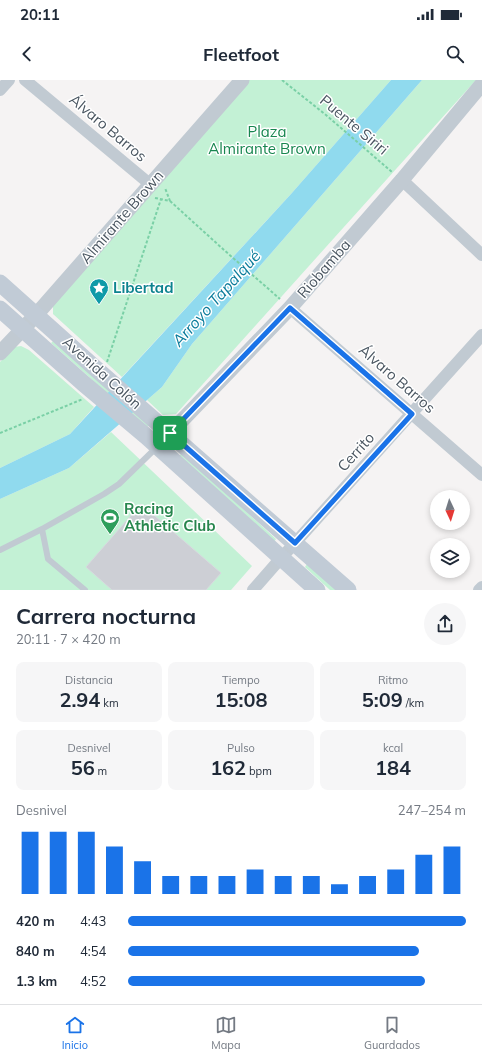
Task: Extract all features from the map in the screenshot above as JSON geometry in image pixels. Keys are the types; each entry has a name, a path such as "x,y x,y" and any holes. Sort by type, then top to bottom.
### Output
{"main road":[{"name":"Avenida Colón","path":"0,283 36,315 98,363 156,422 348,590"},
{"name":"Avenida Colón","path":"0,310 23,330 83,391 144,434 318,590"}],"street":[{"path":"0,90 9,80"},
{"name":"Álvaro Barros","path":"25,80 157,190"},
{"name":"Almirante Brown","path":"0,353 157,190 242,80"},
{"name":"Riobamba","path":"157,447 397,177 482,84"},
{"path":"397,177 482,255"},
{"name":"Álvaro Barros","path":"285,303 482,475"},
{"name":"Cerrito","path":"253,590 482,335"},
{"path":"479,590 482,587"}],"lane":[{"path":"0,550 42,530 104,494 119,484 157,447"},
{"path":"42,530 48,559 85,590"}],"path":[{"name":"Puente Siriri","path":"282,80 326,115 397,177"},
{"path":"98,363 107,363 161,200 157,190"},
{"path":"157,190 285,303"},
{"path":"161,200 170,201"},
{"path":"0,433 83,391"}],"green space":[{"name":"Plaza Almirante Brown","path":"249,80 391,80 291,194 122,377 53,314 53,303"},
{"name":"Plaza Almirante Brown","path":"422,80 476,80 176,414 163,415 147,400 162,387 192,344"},
{"path":"54,340 149,425 146,428 51,343"},
{"path":"21,346 29,350 94,407 70,434 0,468 0,362 14,347"},
{"name":"Racing Athletic Club","path":"111,432 252,566 231,590 0,590 0,499 69,468"},
{"path":"182,453 276,539 274,542 179,456"},
{"path":"307,564 336,590 330,590 305,567"}],"water":[{"name":"Arroyo Tapalqué","path":"391,80 422,80 192,344 162,387 69,468 0,499 0,468 70,434 291,194"}],"building":[{"path":"141,504 221,573 206,590 112,590 86,567"}],"place":[{"name":"Libertad","path":"99,305"},
{"name":"Racing Athletic Club","path":"110,535"}],"route":[{"path":"290,308 412,414 295,543 170,433 290,308"}]}
